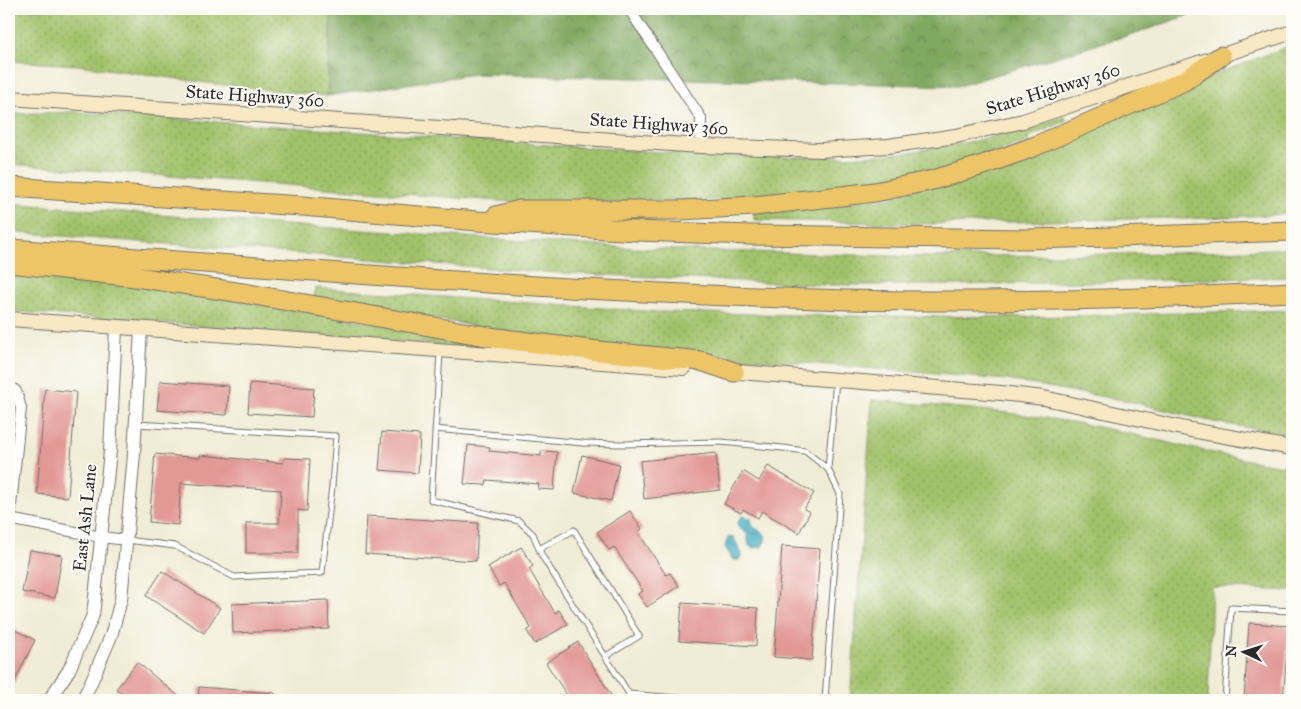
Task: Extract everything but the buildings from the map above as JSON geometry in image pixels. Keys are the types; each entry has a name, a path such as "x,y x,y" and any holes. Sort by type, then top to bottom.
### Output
{"highway":[{"path":"478,220 520,210 681,210 754,206 875,192 933,180 1033,147 1184,81 1221,56"},
{"path":"9,187 302,206 637,231 841,238 1115,238 1292,231"},
{"path":"9,249 635,292 760,297 868,300 1132,299 1292,292"},
{"path":"9,263 116,274 250,294 497,338 598,351 701,361 734,372"}],"main road":[{"name":"State Highway 360","path":"9,98 700,146 821,150 888,146 956,136 1023,121 1292,32"},
{"path":"9,319 1001,393 1044,398 1191,430 1292,448"}],"street":[{"path":"629,9 701,118 700,146"},
{"name":"East Ash Lane","path":"49,700 69,670 92,615 110,451 116,328"},
{"path":"82,700 111,636 120,600 136,424 141,329"},
{"path":"12,388 21,408 9,521 126,540"}],"lane":[{"path":"440,351 431,500 519,521 533,534 542,556 629,694 628,700"},
{"path":"828,469 836,380"},
{"path":"126,540 175,546 234,577 322,573 332,486 336,436 136,424"},
{"path":"435,430 583,443 721,442 805,451 828,469 840,494 825,700"},
{"path":"539,549 574,530 639,636 606,656"},
{"path":"1225,700 1231,608 1292,611"},
{"path":"629,694 700,700"}],"green space":[{"path":"9,9 324,9 331,13 327,96 215,84 78,65 9,61"},
{"path":"324,9 1206,9 1149,29 959,86 474,74 327,96 331,13"},
{"path":"1292,45 1292,214 1183,219 933,224 754,220 754,212 892,197"},
{"path":"75,112 657,152 788,157 847,157 904,153 975,141 1065,117 1066,121 1028,137 1029,142 920,177 776,198 567,204 498,201 9,164 9,114"},
{"path":"9,203 286,225 631,248 713,251 928,257 1176,253 1292,248 1292,277 957,285 825,285 542,272 9,232"},
{"path":"9,271 54,275 231,299 472,340 471,347 9,311"},
{"path":"316,288 658,312 1030,317 1292,310 1292,435 1214,422 1128,401 1007,380 569,343 314,297"},
{"path":"872,400 1042,417 1122,432 1268,464 1292,467 1292,591 1212,587 1208,700 850,700"}],"water":[{"path":"745,516 751,519 753,527 764,534 765,539 762,547 753,548 749,546 747,534 737,524 741,517"},
{"path":"729,537 734,538 742,554 739,560 733,560 725,547"}]}
